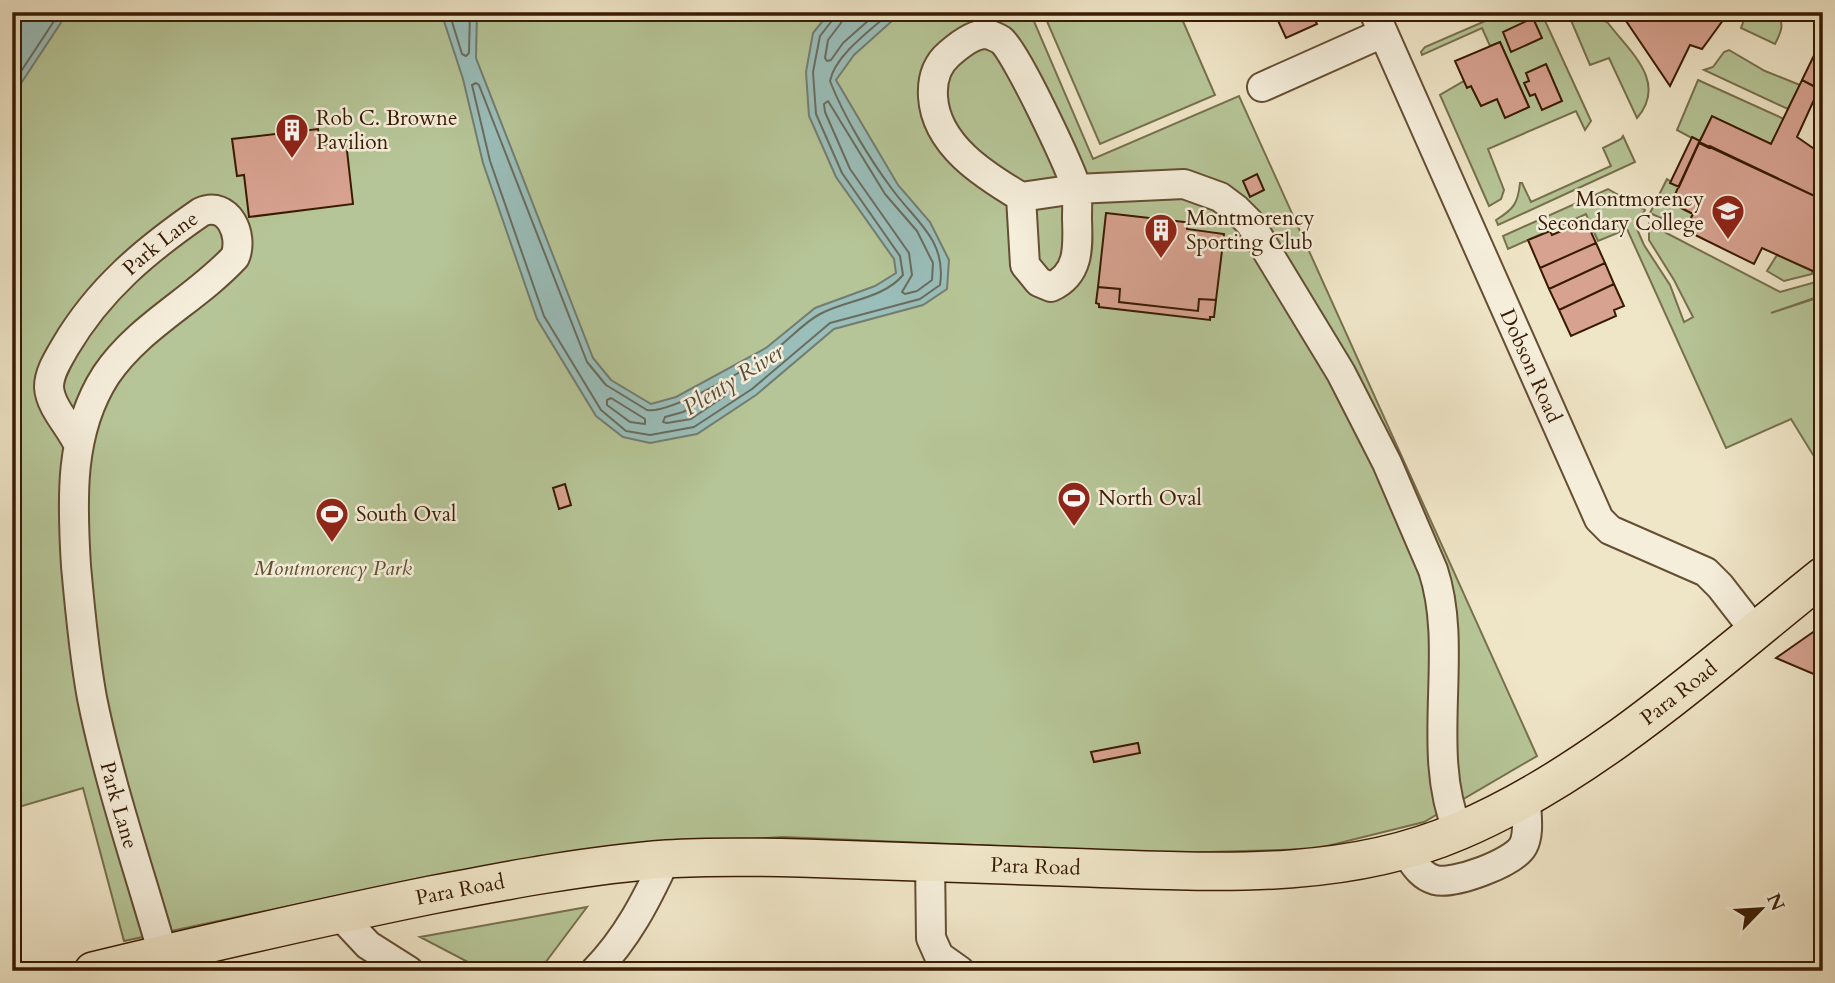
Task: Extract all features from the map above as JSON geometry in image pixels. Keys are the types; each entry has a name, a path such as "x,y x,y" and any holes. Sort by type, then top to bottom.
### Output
{"main road":[{"name":"Para Road","path":"93,971 340,914 513,880 665,860 745,857 1178,871 1300,869 1359,862 1405,850 1458,831 1526,798 1622,734 1823,576"}],"street":[{"name":"Dobson Road","path":"1262,87 1378,23 1599,519 1610,530 1706,572 1755,631"},
{"path":"1021,197 1025,265 1038,282 1051,287 1063,282 1076,258 1076,189 1016,60 1002,40 987,34 973,38 951,52 937,71 932,85 938,121 959,152 988,177 1021,197 1076,189 1184,184 1220,197 1250,223 1304,310 1366,419 1427,552 1438,583 1442,624 1445,784 1450,811 1458,831"},
{"name":"Park Lane","path":"78,444 54,404 49,384 55,365 77,327 102,295 140,256 201,212 218,208 235,229 239,248 235,257 143,334 120,357 94,396 78,444 73,524 83,639 92,696 107,760 163,954"},
{"path":"1405,850 1421,873 1433,880 1450,881 1476,874 1521,850 1525,837 1526,798"},
{"path":"595,971 634,923 665,860"},
{"path":"930,862 930,938 939,956 960,971"},
{"path":"340,914 368,945 409,971"}],"green space":[{"name":"Montmorency Park","path":"12,12 1030,12 1093,159 1239,96 1537,756 1424,822 1315,849 1172,853 783,837 587,849 431,876 124,941 83,788 12,809"},
{"path":"1043,12 1179,12 1215,95 1100,144"},
{"path":"1506,12 1541,12 1591,121 1585,130 1576,111 1488,149 1504,190 1501,199 1489,206 1440,95 1464,81 1467,87 1471,86 1481,106 1497,99 1505,117 1529,107 1500,42 1490,46 1482,28 1422,55 1421,52 1425,47"},
{"path":"1582,12 1599,12 1642,68 1649,92 1646,105 1637,118 1609,58 1590,65 1570,18"},
{"path":"1747,12 1777,12 1781,28 1775,44 1741,28"},
{"path":"1729,50 1765,71 1800,85 1788,109 1704,70 1713,67 1724,52"},
{"path":"1698,80 1784,119 1771,144 1712,117 1699,142 1677,130"},
{"path":"1623,136 1635,162 1498,225 1496,220 1511,209 1516,201 1520,183 1531,202 1611,166 1603,148"},
{"path":"1667,179 1679,187 1693,214 1687,228 1650,213"},
{"path":"1608,189 1645,210 1637,221 1637,229 1670,285 1684,322 1693,317 1649,240 1649,224 1780,292 1823,280 1823,295 1771,313 1823,296 1823,471 1791,419 1726,448 1627,229 1598,241 1586,214 1508,249 1503,236"},
{"path":"1777,255 1812,271 1812,274 1784,281 1767,271"},
{"path":"587,907 539,971 485,971 420,937"}],"water":[{"path":"23,12 68,12 12,97 12,32"},
{"name":"Plenty River","path":"441,12 477,12 476,58 593,358 611,380 651,404 676,397 766,348 815,308 875,286 896,273 894,259 836,177 809,116 806,72 813,33 830,12 902,12 854,55 836,80 898,185 930,222 949,260 947,289 923,305 834,329 756,395 697,434 650,443 623,437 596,416 537,319 483,163 463,79"}],"building":[{"path":"1274,12 1311,12 1317,24 1286,38"},
{"path":"1620,12 1729,12 1702,49 1690,45 1670,86"},
{"path":"1533,18 1542,38 1511,52 1503,32"},
{"path":"1823,37 1823,91 1802,80"},
{"path":"1500,42 1529,107 1505,118 1497,99 1481,106 1471,86 1467,88 1455,61"},
{"path":"1546,64 1562,101 1542,110 1535,94 1530,96 1524,83 1529,81 1526,73"},
{"path":"1802,80 1819,89 1797,137 1823,155 1823,200 1699,143 1712,116 1771,144"},
{"name":"Rob C. Browne Pavilion","path":"318,129 320,145 346,142 353,204 249,217 244,175 237,176 232,139"},
{"path":"1692,137 1700,141 1679,187 1670,183"},
{"path":"1699,142 1823,200 1823,256 1815,272 1762,248 1754,264 1685,230 1693,214 1671,203"},
{"path":"1257,174 1264,190 1250,197 1243,181"},
{"name":"Montmorency Sporting Club","path":"1106,213 1187,222 1187,229 1224,234 1216,300 1199,299 1198,311 1119,302 1120,289 1098,287"},
{"path":"1586,221 1596,243 1540,268 1528,240 1550,231 1552,235 1566,229 1565,227"},
{"path":"1596,243 1605,263 1549,289 1540,268"},
{"path":"1605,263 1614,284 1559,310 1549,289"},
{"path":"1614,284 1624,306 1614,310 1616,316 1571,336 1559,310"},
{"path":"1098,287 1120,289 1119,302 1198,311 1199,299 1216,300 1214,317 1210,317 1210,320 1099,307 1096,303"},
{"path":"565,484 571,505 559,509 553,488"},
{"path":"1816,630 1823,632 1823,678 1776,658"},
{"path":"1138,743 1140,753 1094,762 1091,752"}],"place":[{"name":"Rob C. Browne Pavilion","path":"292,160"},
{"name":"Montmorency Secondary College","path":"1728,241"},
{"name":"Montmorency Sporting Club","path":"1161,260"},
{"name":"North Oval","path":"1074,528"},
{"name":"South Oval","path":"332,544"}]}
